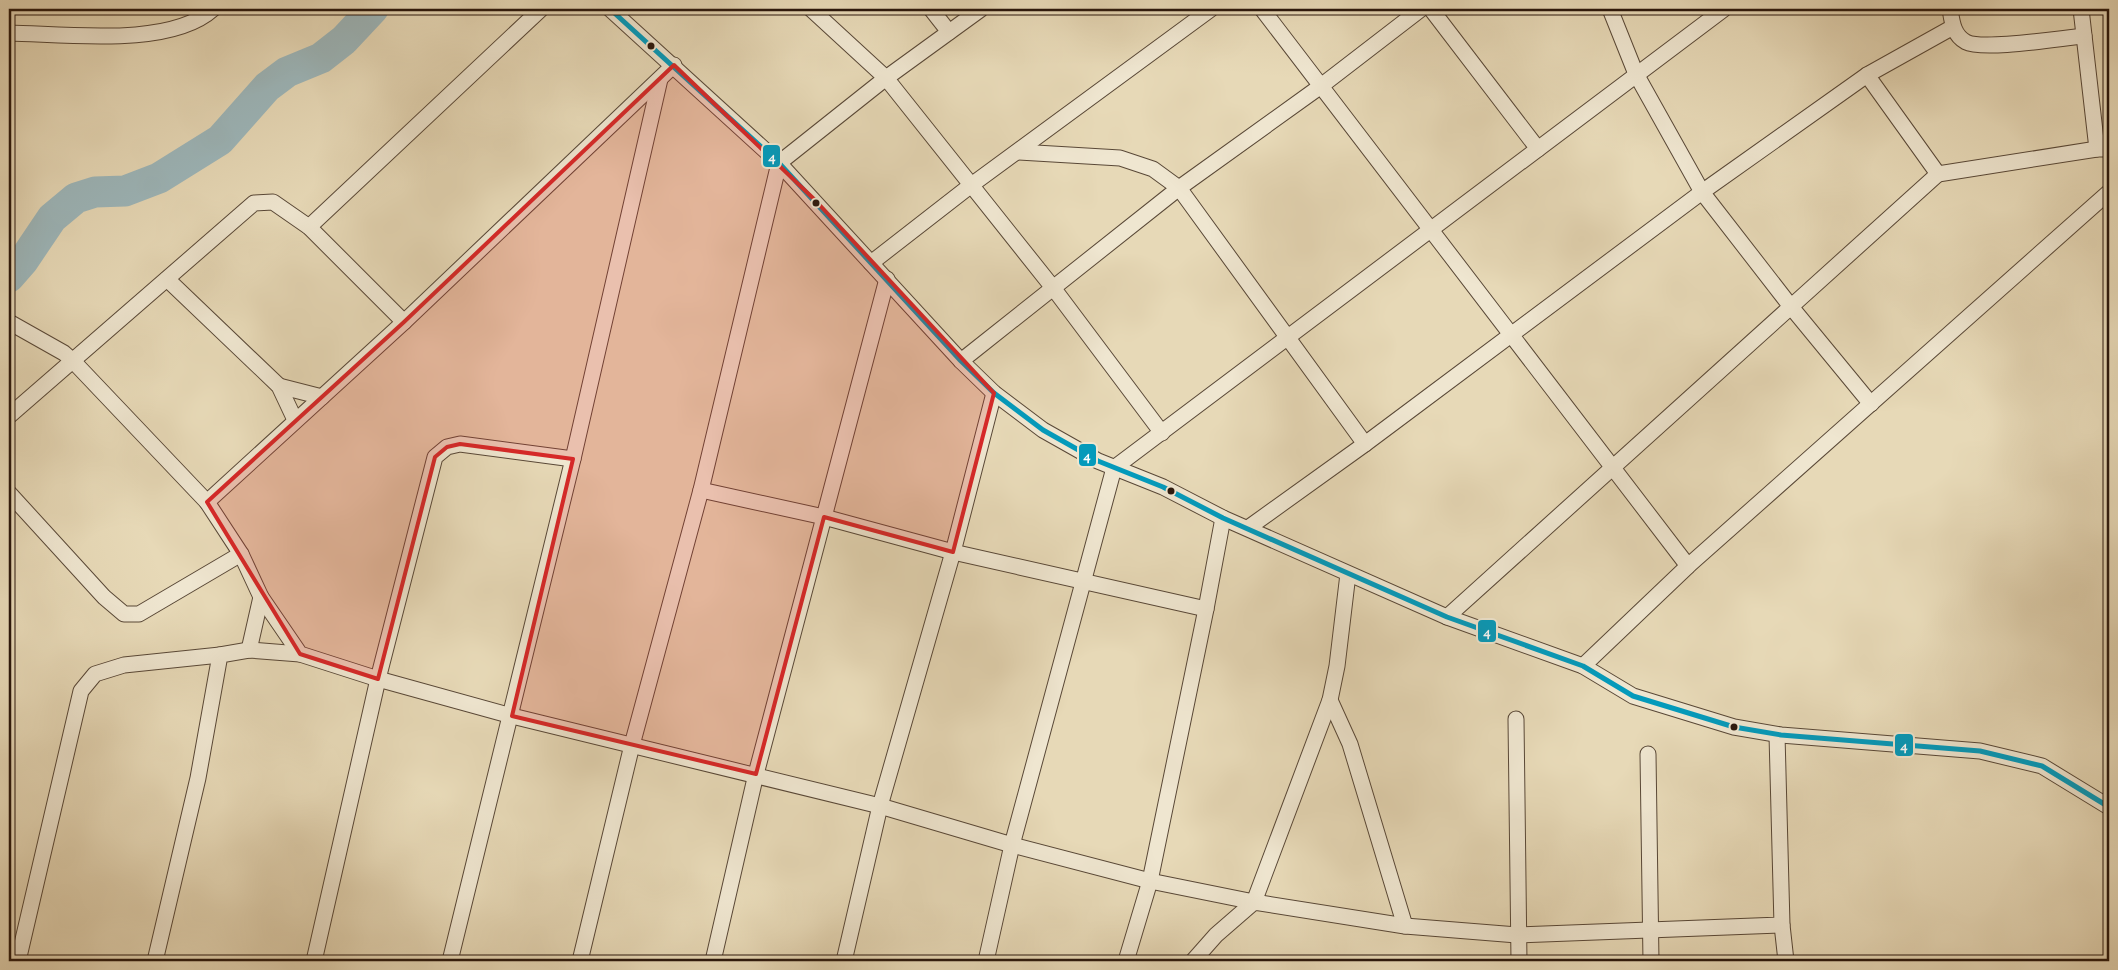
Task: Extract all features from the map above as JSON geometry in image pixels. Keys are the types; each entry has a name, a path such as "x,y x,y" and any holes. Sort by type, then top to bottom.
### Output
{"street":[{"path":"9,33 127,36 168,30 206,16 214,9"},
{"path":"309,227 541,9"},
{"path":"610,9 779,163 961,361 994,393 1043,430 1114,468 1163,486 1223,518 1447,617 1583,666 1633,696 1734,727 1776,735 1980,751 2042,766 2109,807"},
{"path":"811,9 886,78 970,186 1054,289 1162,433"},
{"path":"931,9 949,32"},
{"path":"580,961 632,745 700,490 779,163 886,78 981,9"},
{"path":"871,263 970,186 1020,152 1211,9"},
{"path":"1262,9 1688,566"},
{"path":"961,361 1179,188 1321,86 1421,9"},
{"path":"1431,9 1538,149"},
{"path":"1610,9 1636,74 1702,192 1792,308 1871,404"},
{"path":"986,961 1012,845 1114,468 1431,232 1636,74 1724,9"},
{"path":"1950,9 1953,28 1958,36 1967,43 1984,45 2084,36"},
{"path":"1447,617 1612,466 1792,308 1938,174 2103,149 2081,9"},
{"path":"1248,528 1366,444 1510,333 1702,192 1867,75 1953,28"},
{"path":"207,502 404,322 674,66"},
{"path":"1867,75 1938,174"},
{"path":"450,961 512,716 660,79"},
{"path":"1020,152 1120,158 1153,169 1179,188 1366,444"},
{"path":"1583,666 1688,566 2109,192"},
{"path":"9,416 254,203 274,202 309,227 404,322"},
{"path":"167,279 279,386 295,420"},
{"path":"713,961 756,774 887,279"},
{"path":"9,322 42,340 73,361 207,502 240,554 261,597 300,654"},
{"path":"279,386 322,397"},
{"path":"844,961 880,806 953,552 994,393"},
{"path":"314,961 378,679 435,457 447,447 460,444 573,459"},
{"path":"700,490 824,517 953,552 1082,583 1206,609"},
{"path":"9,493 104,597 124,614 139,614 240,554"},
{"path":"1126,961 1150,881 1223,518"},
{"path":"1193,961 1216,935 1254,902 1330,700 1337,666 1348,574"},
{"path":"249,650 261,597"},
{"path":"18,961 82,691 95,674 124,665 220,655 249,650 300,654 378,679 512,716 756,774 880,806 1012,845 1150,881 1254,902 1405,926 1518,936 1782,925"},
{"path":"155,961 198,778 220,655"},
{"path":"1330,700 1350,744 1405,926"},
{"path":"1516,719 1519,961"},
{"path":"1776,735 1782,925 1786,961"},
{"path":"1648,754 1651,961"}],"highlighted area":[{"path":"674,65 815,200 994,393 953,552 824,517 756,774 512,716 573,459 460,444 447,447 435,457 378,679 300,654 207,502 404,322"}],"waterway":[{"path":"9,277 23,261 52,218 76,198 95,192 125,191 159,178 220,140 267,87 287,72 321,58 344,40 373,9"}],"transit line":[{"name":"4","path":"610,9 779,163 961,361 994,393 1043,430 1098,461 1163,487 1223,518 1447,617 1583,666 1633,696 1734,727 1781,735 1980,751 2042,766 2109,807"}]}
